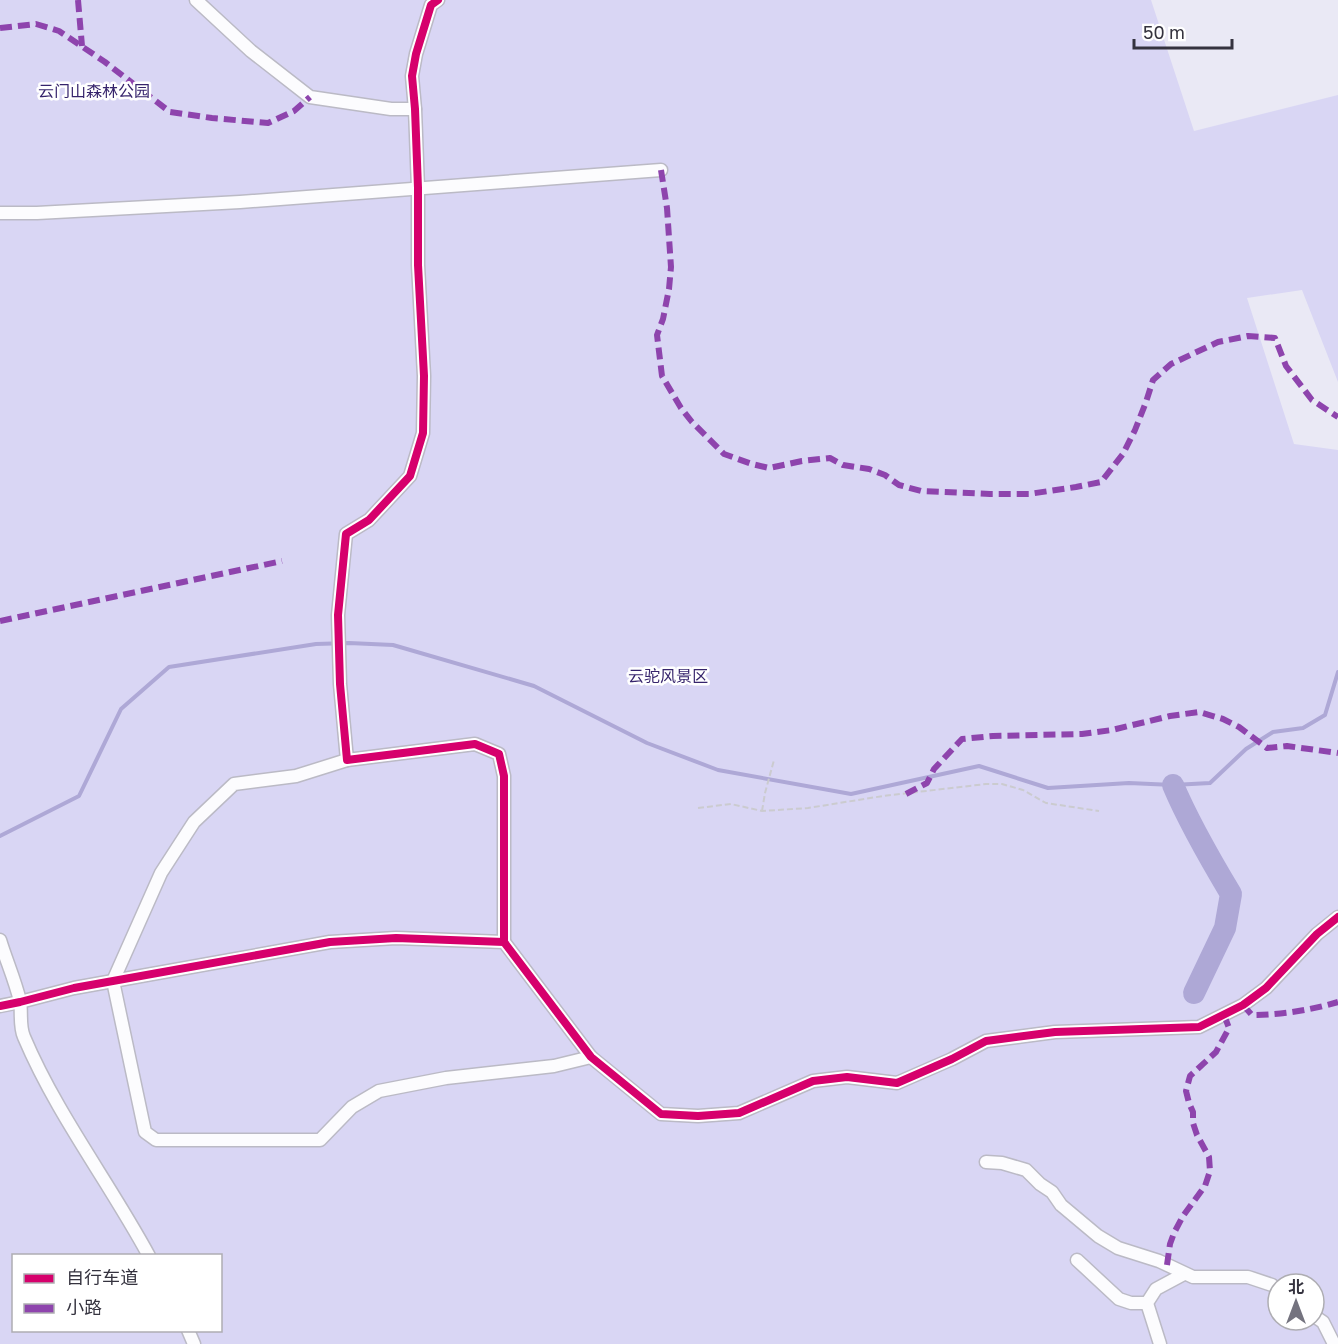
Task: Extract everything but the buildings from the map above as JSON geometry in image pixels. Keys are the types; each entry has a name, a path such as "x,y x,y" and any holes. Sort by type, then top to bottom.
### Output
{"street":[{"path":"196,0 251,51 310,97 391,109 415,110"},
{"path":"347,760 340,684 338,615 346,534 369,520 410,476 423,433 424,376 412,76 416,54 431,5 438,0"},
{"path":"0,213 228,202 662,170"},
{"path":"591,1057 554,1065 446,1078 379,1091 352,1107 320,1140 156,1140 145,1132 113,981 161,873 194,822 234,784 297,776 347,760 475,744 499,754 504,776 504,942 591,1057 661,1114 698,1116 739,1113 813,1081 847,1077 897,1083 986,1041 1055,1032 1199,1027 1243,1005 1266,988 1317,934 1338,917"},
{"path":"0,1006 74,988 330,942 396,938 504,942"},
{"path":"0,940 20,1002 22,1034 40,1073 148,1254"},
{"path":"986,1162 1002,1163 1026,1170 1052,1192 1061,1205 1098,1236 1118,1248 1159,1261 1193,1277 1248,1277 1266,1283"},
{"path":"1077,1260 1119,1299 1131,1304 1147,1304"},
{"path":"1160,1344 1147,1304 1156,1289 1184,1274"},
{"path":"1326,1328 1334,1344"}],"path":[{"path":"762,812 774,760"},
{"path":"698,808 731,804 762,812 808,808 883,796 1002,784 1023,790 1046,803 1099,812"}],"green space":[{"name":"云驼风景区","path":"0,0 1151,0 1194,131 1338,95 1338,382 1302,290 1247,298 1294,444 1338,450 1338,1344 0,1344"}],"waterway":[{"path":"0,836 79,796 121,709 169,667 316,644 393,645 534,686 647,743 718,770 851,794 979,766 1048,788 1129,783 1173,785 1210,783 1246,749 1273,732 1303,728 1325,715 1338,672"},
{"path":"1173,785 1193,827 1231,894 1225,928 1194,993"}],"marked path":[{"path":"78,0 82,46"},
{"path":"0,28 36,24 59,31 105,62 170,112 268,123 294,111 310,97"},
{"path":"661,170 667,208 671,267 663,319 657,335 662,376 692,422 724,454 769,468 830,458 843,465 869,469 885,475 899,485 921,491 1029,494 1101,482 1123,454 1135,430 1153,380 1171,364 1218,342 1248,336 1275,338 1286,366 1312,400 1338,417"},
{"path":"0,621 282,561"},
{"path":"906,794 927,783 934,769 962,739 1082,734 1199,712 1223,719 1239,727 1267,748 1287,746 1338,753"},
{"path":"1243,1005 1252,1015 1263,1015 1338,1002"},
{"path":"1167,1265 1174,1233 1183,1216 1205,1186 1210,1171 1209,1157 1197,1135 1186,1091 1190,1076 1216,1052 1229,1028 1224,1015"}],"cycle path":[{"path":"438,0 431,5 416,54 412,76 424,376 423,433 410,476 369,520 346,534 338,615 340,684 347,760 475,744 499,754 504,776 504,942"},
{"path":"0,1006 74,988 330,942 396,938 504,942 591,1057 661,1114 698,1116 739,1113 813,1081 847,1077 897,1083 986,1041 1055,1032 1199,1027 1243,1005 1266,988 1317,934 1338,917"}],"park label":[{"name":"云门山森林公园","path":"94,91"}]}
